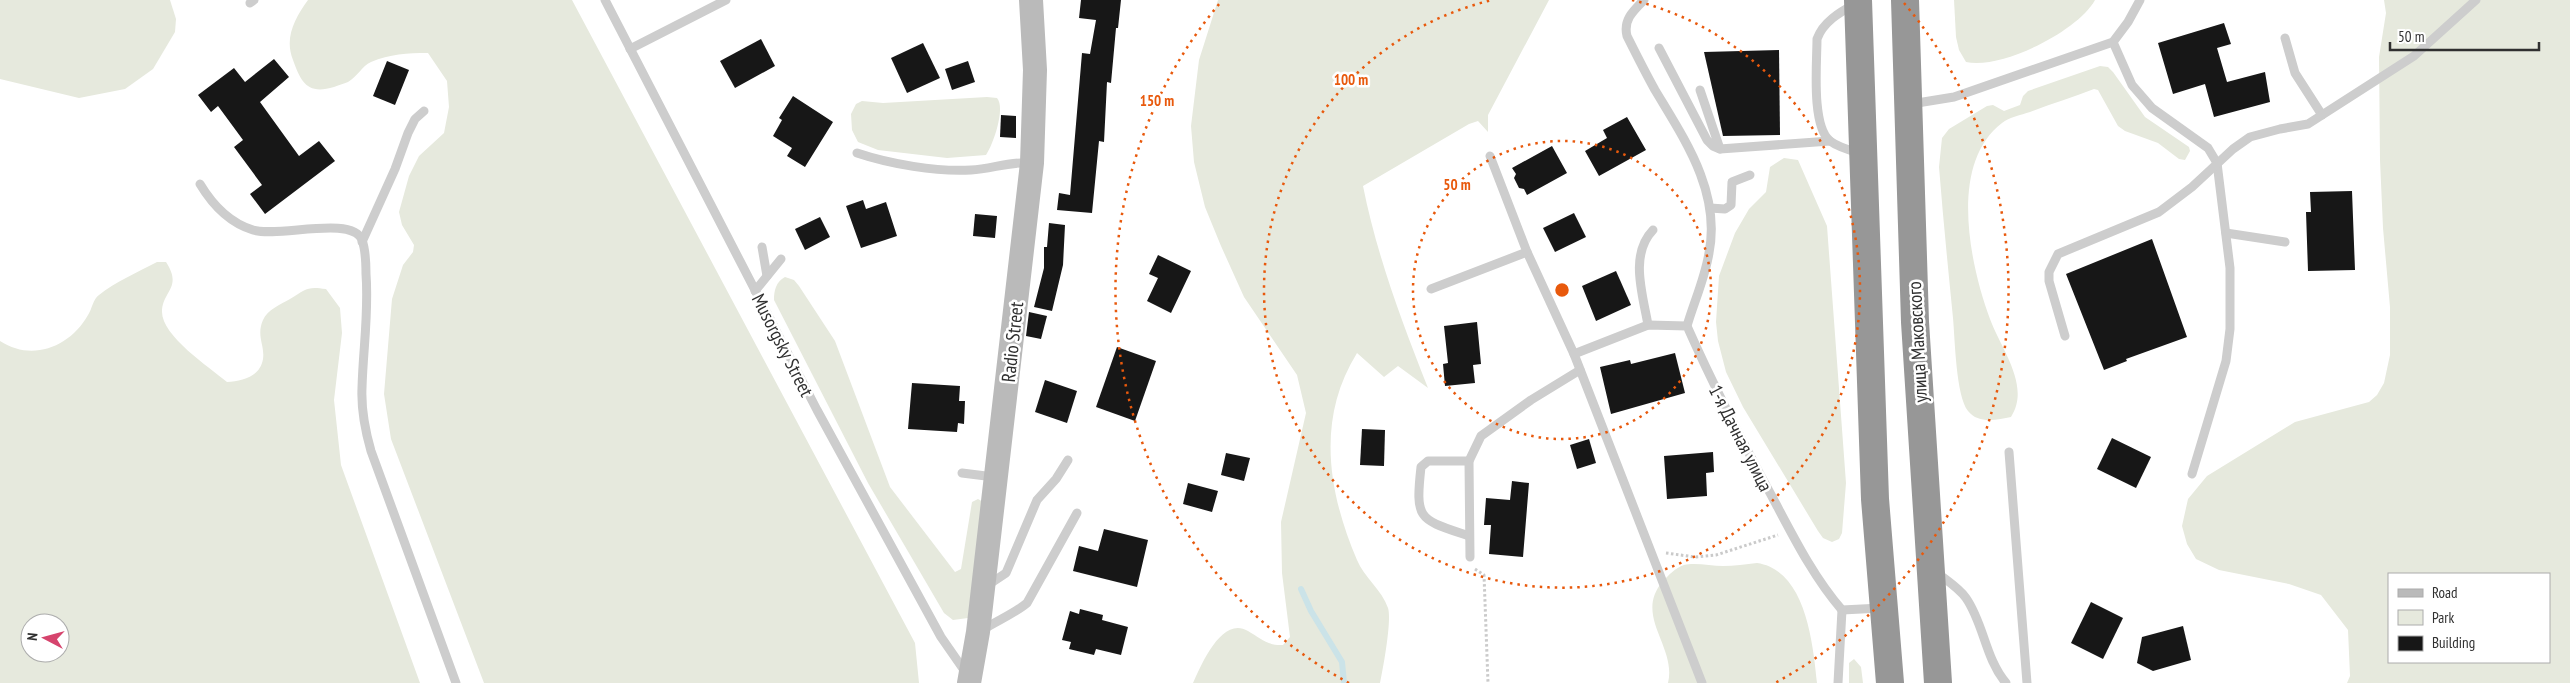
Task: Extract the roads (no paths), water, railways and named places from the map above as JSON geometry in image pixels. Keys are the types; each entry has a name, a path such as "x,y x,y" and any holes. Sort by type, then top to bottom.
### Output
{"highway":[{"name":"улица Маковского","path":"1905,0 1915,322 1938,683"},
{"path":"1858,1 1875,499 1890,683"}],"main road":[{"name":"Radio Street","path":"971,681 997,477 1032,163 1035,70 1031,0"}],"lane":[{"name":"Musorgsky Street","path":"605,0 816,410 936,629 971,681"},
{"path":"630,49 726,0"},
{"path":"1574,354 1648,324 1687,326 1710,252 1710,208 1704,183 1693,156 1626,36 1625,27 1629,16 1644,0"},
{"path":"1908,104 1954,98 2113,42 2140,0"},
{"path":"2065,336 2048,281 2049,272 2058,254 2159,212 2192,187 2217,163 2250,137 2280,128 2308,124 2414,56 2476,0"},
{"path":"1830,141 1820,127 1818,115 1817,39 1820,30 1839,13 1858,1"},
{"path":"2285,38 2295,73 2322,115"},
{"path":"2113,42 2132,85 2152,108 2208,148 2217,163 2232,299 2226,361 2192,474"},
{"path":"1658,48 1707,140 1713,146 1720,149 1830,141 1864,155"},
{"path":"1700,90 1720,149"},
{"path":"362,242 395,169 415,118 424,111"},
{"path":"857,153 878,160 950,170 972,170 1017,161 1032,163"},
{"path":"1490,156 1527,252 1574,354 1702,683"},
{"path":"1710,208 1726,208 1731,204 1732,182 1750,175"},
{"path":"200,184 218,210 254,231 293,231 341,227 353,230 362,242 367,284 368,326 362,388 362,416 371,452 456,683"},
{"path":"1648,324 1639,271 1640,256 1653,230"},
{"path":"2226,233 2285,242"},
{"path":"762,247 768,276"},
{"path":"1431,289 1527,252"},
{"path":"755,291 781,259"},
{"name":"1-я Дачная улица","path":"1687,326 1730,421 1791,533 1828,594 1842,610"},
{"path":"1470,557 1469,461 1481,436 1531,400 1580,370"},
{"path":"2009,452 2027,683"},
{"path":"983,588 1006,573 1037,500 1056,479 1068,460"},
{"path":"1469,461 1428,461 1421,467 1417,501 1421,514 1438,525 1469,536"},
{"path":"962,473 997,477"},
{"path":"978,632 1006,615 1019,610 1027,603 1077,513"},
{"path":"1930,567 1965,596 1974,612 1996,671 2006,683"},
{"path":"1838,683 1842,610 1884,608"}],"waterway":[{"path":"1301,589 1311,611 1342,662 1344,683"}]}
